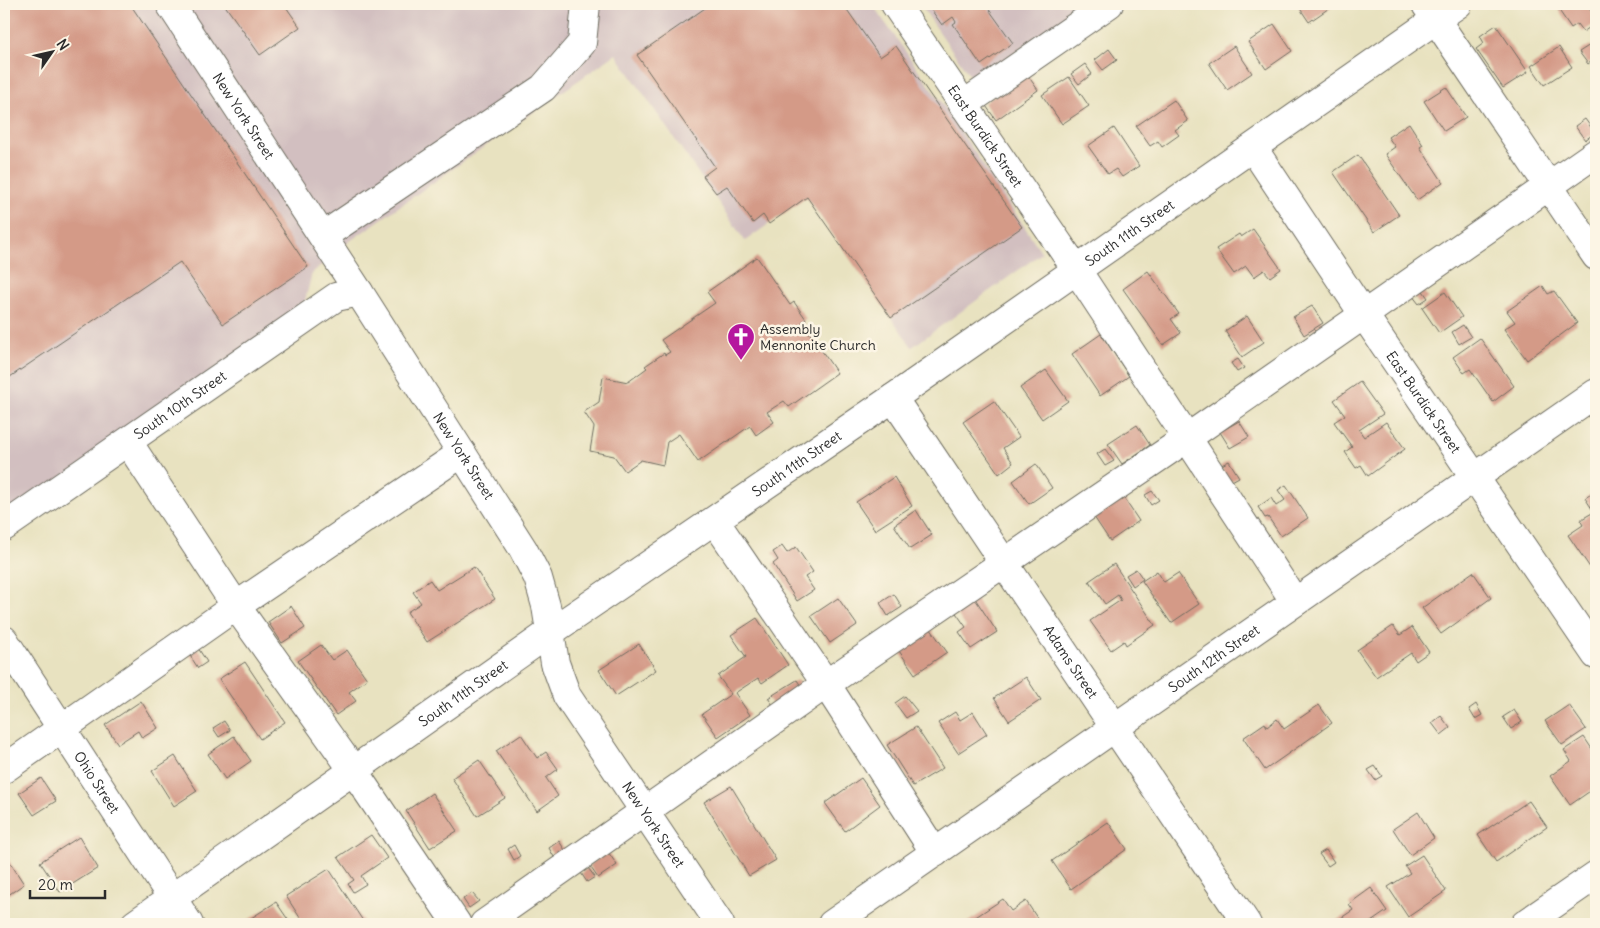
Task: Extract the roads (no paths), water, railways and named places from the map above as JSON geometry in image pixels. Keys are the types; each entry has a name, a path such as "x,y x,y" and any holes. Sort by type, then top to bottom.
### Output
{"street":[{"name":"New York Street","path":"170,4 359,292 523,549 538,578 546,606 554,663 567,696 720,924"},
{"path":"322,236 543,88 582,43 586,4"},
{"name":"East Burdick Street","path":"895,4 1076,269 1294,602"},
{"path":"964,105 1109,4"},
{"name":"South 11th Street","path":"135,924 550,633 715,521 1253,148 1430,12 1458,4"},
{"path":"1430,12 1596,256"},
{"name":"East Burdick Street","path":"1253,148 1596,656"},
{"path":"484,924 826,684 1187,438 1596,152"},
{"name":"South 10th Street","path":"4,527 336,297 359,292"},
{"name":"South 12th Street","path":"832,924 1596,393"},
{"name":"Adams Street","path":"893,398 1247,924"},
{"path":"128,442 236,606 353,770 457,924"},
{"path":"4,768 236,606 462,452"},
{"path":"715,521 826,684 935,853"},
{"name":"Ohio Street","path":"4,640 189,924"},
{"path":"1525,924 1596,875"}],"place":[{"name":"Assembly Mennonite Church","path":"741,361"}]}
